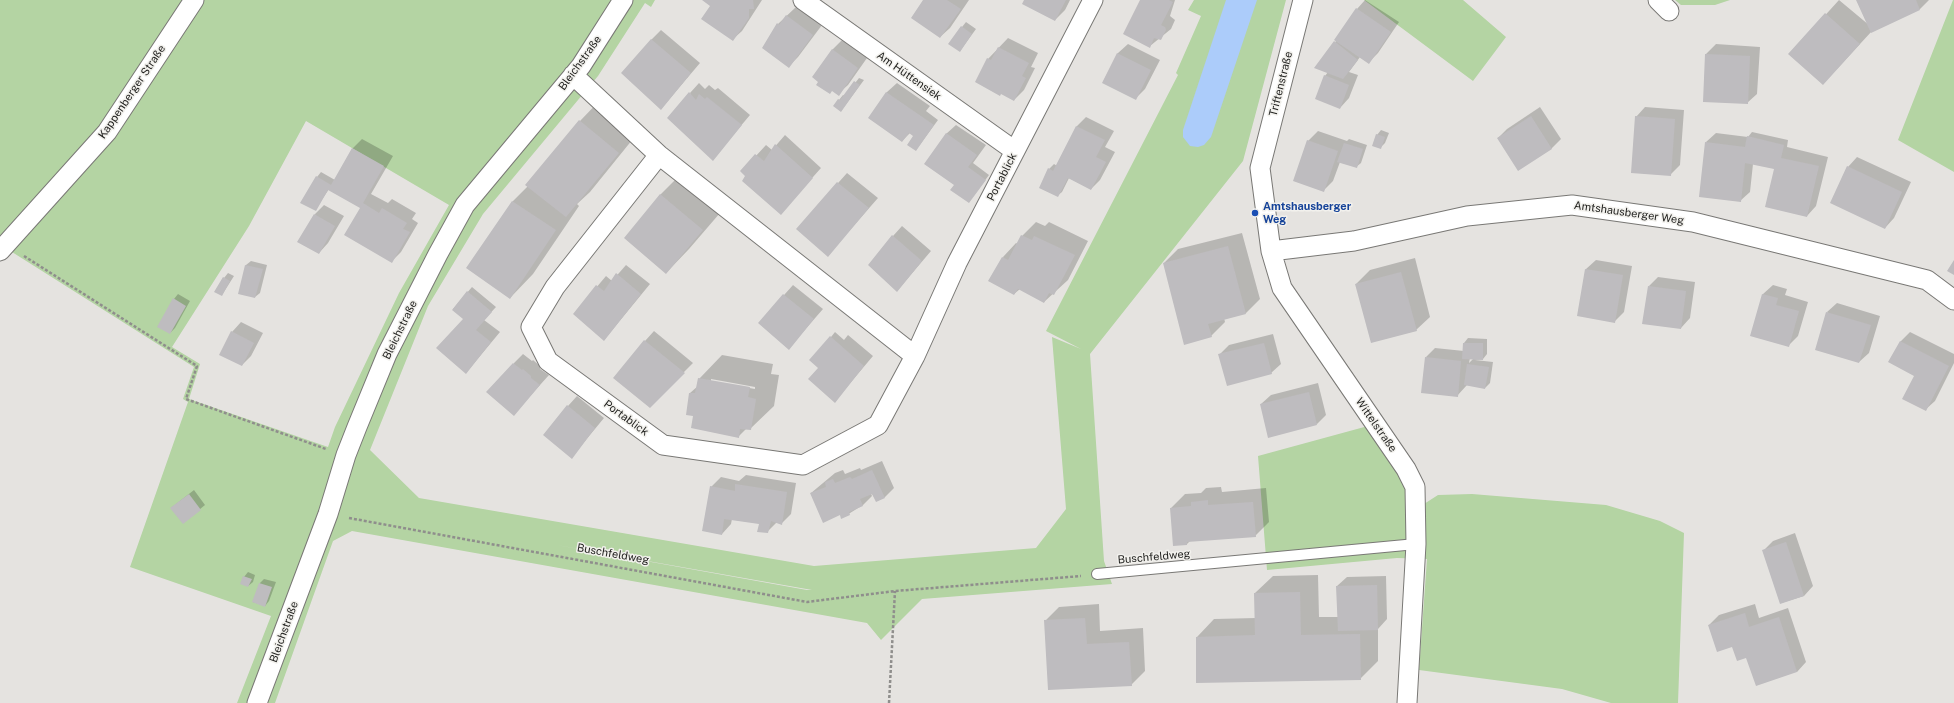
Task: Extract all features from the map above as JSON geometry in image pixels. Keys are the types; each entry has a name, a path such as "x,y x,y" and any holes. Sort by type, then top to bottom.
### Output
{"street":[{"name":"Kappenberger Straße","path":"2,248 107,132 194,0"},
{"name":"Bleichstraße","path":"258,703 328,514 346,455 387,354 432,267 465,205 574,75 623,0"},
{"name":"Am Hüttensiek","path":"803,0 1015,151"},
{"name":"Portablick","path":"659,154 555,287 531,327 548,361 663,445 803,464 878,425 915,356 957,263 1093,0"},
{"name":"Triftenstraße","path":"1260,168 1303,0"},
{"path":"574,75 659,154 915,356"},
{"name":"Wittelstraße","path":"1260,168 1271,251 1282,288 1406,469 1415,487 1416,544 1407,703"},
{"name":"Amtshausberger Weg","path":"1271,251 1354,241 1467,216 1572,205 1693,222 1927,280 1954,300"}],"lane":[{"name":"Buschfeldweg","path":"1097,574 1416,544"}],"path":[{"path":"2,248 197,366 186,399 346,455"},
{"name":"Buschfeldweg","path":"328,514 806,602 895,591 1097,574"},
{"path":"888,703 895,591"}],"green space":[{"path":"0,0 655,0 651,7 645,3 598,76 483,214 428,306 370,450 419,498 814,566 1036,548 1066,509 1052,337 1081,349 1046,331 1178,75 1176,73 1201,16 1188,10 1194,0 1286,0 1243,161 1090,354 1104,561 1112,584 922,599 881,640 867,623 352,531 333,541 275,703 237,703 271,616 130,567 188,402 183,399 194,367 12,252 0,256","holes":["306,121 449,205 399,293 335,427 328,447 189,399 200,364 172,347 249,226","551,544 812,590 807,590"]},
{"path":"1364,0 1463,0 1506,37 1473,81"},
{"path":"1675,0 1730,0 1715,5 1681,5"},
{"path":"1954,0 1954,172 1898,140"},
{"path":"1368,426 1407,483 1423,481 1424,504 1438,495 1472,494 1606,505 1660,521 1684,533 1678,703 1611,703 1562,689 1419,670 1427,559 1397,558 1267,570 1258,456"}],"water":[{"path":"1226,0 1257,0 1211,137 1204,145 1198,147 1190,146 1183,137 1183,130"}],"building":[{"path":"702,0 753,0 754,9 749,9 749,18 733,41 701,19 710,6"},
{"path":"923,0 947,0 961,9 940,38 911,18"},
{"path":"1024,0 1066,0 1055,21 1022,4"},
{"path":"1140,0 1169,0 1173,2 1161,25 1165,27 1166,30 1161,40 1154,38 1150,48 1123,34"},
{"path":"1856,0 1916,0 1920,10 1871,33"},
{"path":"1356,8 1391,32 1369,64 1334,40"},
{"path":"1825,13 1860,44 1823,85 1788,54"},
{"path":"786,15 813,35 789,68 762,48 777,23 779,25"},
{"path":"961,26 972,34 960,52 948,44"},
{"path":"651,39 691,73 661,110 621,73"},
{"path":"1334,41 1358,60 1343,79 1314,68"},
{"path":"998,47 1029,63 1022,76 1026,78 1014,101 1001,94 1000,96 975,82 987,58 991,60"},
{"path":"832,49 858,68 839,96 832,91 830,94 816,85 818,82 812,77"},
{"path":"1117,53 1151,70 1136,100 1102,83"},
{"path":"1705,54 1750,56 1748,104 1703,102"},
{"path":"1324,75 1349,85 1340,109 1315,99"},
{"path":"854,81 860,85 841,112 833,106 838,99 840,100"},
{"path":"689,92 696,100 699,94 705,99 707,97 742,125 713,161 667,118"},
{"path":"886,92 934,125 916,151 907,145 913,136 909,133 902,142 868,118"},
{"path":"1531,116 1552,149 1518,171 1497,138"},
{"path":"1635,116 1675,119 1671,176 1631,173"},
{"path":"579,120 619,153 566,217 525,185"},
{"path":"1076,126 1105,140 1096,157 1106,162 1091,190 1068,178 1058,197 1039,188 1048,168 1053,171"},
{"path":"946,133 977,155 968,167 986,180 969,203 950,190 954,185 924,164"},
{"path":"1376,134 1385,137 1381,149 1372,146"},
{"path":"1747,136 1784,145 1781,158 1819,166 1807,217 1765,207 1774,169 1745,163 1741,202 1699,197 1705,142 1745,147"},
{"path":"1307,140 1338,151 1324,192 1293,181"},
{"path":"1344,143 1363,149 1357,168 1337,162"},
{"path":"775,144 813,178 781,215 742,181 745,176 740,171 755,154 764,161"},
{"path":"352,148 384,166 363,203 379,213 382,208 407,223 403,229 410,232 392,263 344,235 360,208 328,190 316,211 300,203 316,176 331,185"},
{"path":"1847,166 1902,192 1885,229 1830,203"},
{"path":"837,182 869,208 828,257 796,229"},
{"path":"660,194 703,230 666,274 624,238"},
{"path":"512,201 556,230 510,299 466,268"},
{"path":"314,214 335,226 319,254 297,242"},
{"path":"892,235 922,261 897,292 868,265"},
{"path":"1021,235 1032,240 1034,236 1075,255 1054,295 1049,293 1044,303 1018,289 1014,295 988,281 1002,257 1008,260"},
{"path":"1228,246 1246,314 1208,324 1212,337 1184,345 1163,263"},
{"path":"1954,260 1954,275 1947,271"},
{"path":"245,265 263,269 255,298 238,294"},
{"path":"1585,269 1623,275 1615,323 1577,316"},
{"path":"1401,272 1417,331 1371,343 1355,284"},
{"path":"616,273 641,294 604,341 573,314 596,285 604,291"},
{"path":"223,277 230,281 222,296 214,292"},
{"path":"1648,286 1686,291 1681,329 1642,324"},
{"path":"467,291 492,312 476,330 491,342 466,374 436,348 463,319 452,310"},
{"path":"783,294 814,319 789,350 758,323"},
{"path":"1762,294 1778,298 1776,305 1799,311 1789,347 1750,336"},
{"path":"173,298 186,306 170,334 157,327"},
{"path":"1826,312 1871,325 1859,363 1815,350"},
{"path":"231,331 254,343 242,366 219,355"},
{"path":"830,336 864,366 835,403 808,379 818,368 809,360"},
{"path":"644,340 685,373 650,408 613,378"},
{"path":"1900,341 1949,366 1926,411 1902,399 1914,376 1888,362"},
{"path":"1264,343 1272,374 1227,386 1218,354"},
{"path":"1463,343 1483,343 1483,360 1462,359"},
{"path":"1425,357 1461,361 1458,397 1421,393"},
{"path":"513,363 522,370 523,369 540,385 514,416 486,392"},
{"path":"1467,364 1489,367 1485,389 1464,385"},
{"path":"698,378 750,387 748,397 756,399 751,430 740,429 739,438 691,428 693,416 686,415 689,393 695,393"},
{"path":"1309,392 1317,425 1268,438 1260,404"},
{"path":"567,405 595,428 572,459 543,435"},
{"path":"872,470 885,498 876,502 872,494 860,499 863,506 849,512 850,515 841,519 840,515 823,523 810,493 826,487 825,482 833,479 835,483 850,477 852,479"},
{"path":"735,484 787,492 782,525 771,521 768,533 757,532 759,524 724,519 722,535 702,531 710,486 735,491"},
{"path":"189,494 201,510 183,524 170,508"},
{"path":"1208,500 1208,505 1253,502 1256,537 1187,542 1187,545 1173,546 1170,508 1191,506 1191,502"},
{"path":"1786,542 1804,596 1780,604 1762,550"},
{"path":"243,576 252,579 248,587 240,584"},
{"path":"259,583 272,587 265,607 252,602"},
{"path":"1377,585 1378,630 1338,631 1336,586"},
{"path":"1300,592 1301,635 1360,634 1361,680 1196,683 1196,637 1255,635 1254,593"},
{"path":"1745,613 1749,627 1779,617 1797,672 1756,686 1746,658 1737,661 1732,647 1717,652 1708,625"},
{"path":"1085,618 1087,644 1129,642 1132,686 1048,690 1044,620"}],"place":[{"name":"Amtshausberger Weg","path":"1255,213"}]}
